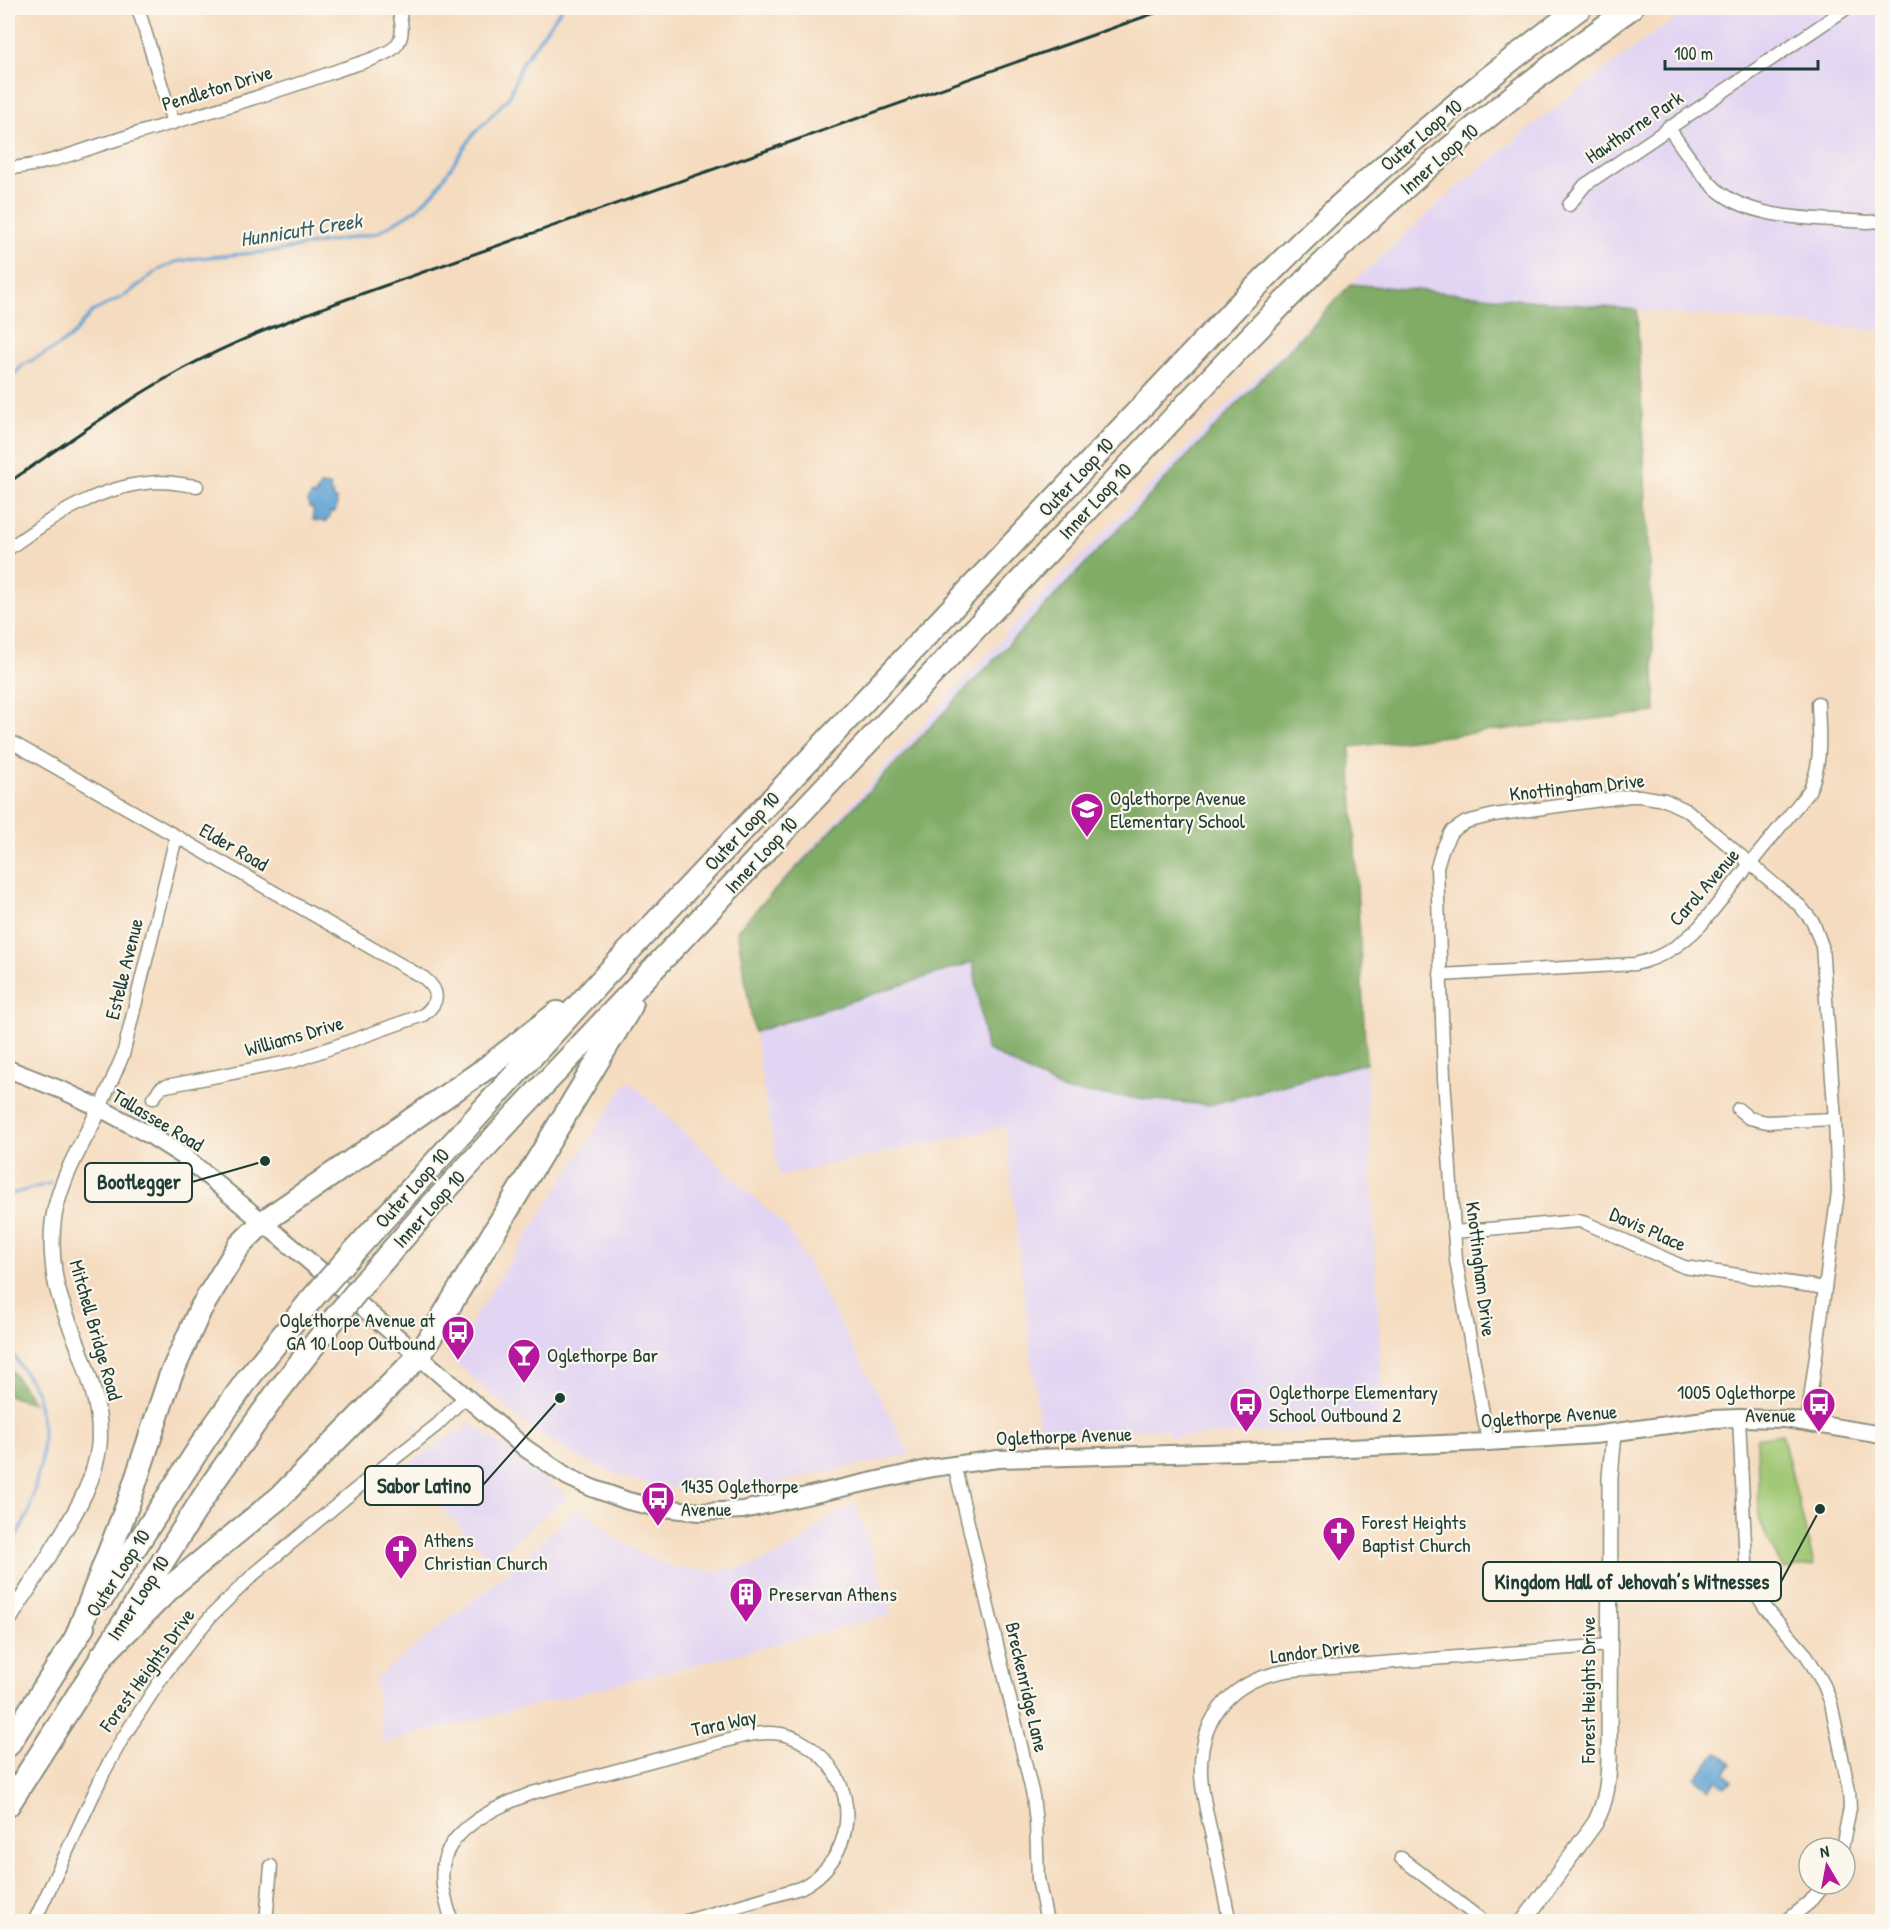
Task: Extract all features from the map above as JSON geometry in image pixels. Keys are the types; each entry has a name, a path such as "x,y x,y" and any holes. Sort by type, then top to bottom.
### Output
{"highway":[{"name":"Outer Loop 10","path":"8,1745 207,1436 310,1301 348,1258 605,976 1237,306 1336,208 1378,171 1520,53 1580,8"},
{"name":"Inner Loop 10","path":"8,1804 246,1434 334,1319 428,1209 1189,400 1310,276 1456,143 1576,46 1631,8"},
{"path":"101,1657 175,1583 280,1497 419,1356 651,972"},
{"path":"76,1638 129,1501 170,1377 200,1310 239,1246 263,1222 485,1069 605,976"}],"main road":[{"name":"Tallassee Road","path":"8,1069 100,1108 186,1158 328,1277"},
{"name":"Oglethorpe Avenue","path":"328,1277 525,1448 568,1477 611,1496 654,1507 700,1512 743,1510 954,1464 1007,1459 1488,1442 1614,1433 1712,1419 1761,1417 1807,1422 1882,1435"}],"street":[{"path":"138,8 173,123"},
{"name":"Pendleton Drive","path":"8,168 34,165 173,123 309,81 387,52 395,47 401,35 398,8"},
{"name":"Hawthorne Park","path":"1569,205 1585,185 1847,8"},
{"path":"1668,127 1706,179 1718,190 1743,206 1777,215 1867,222 1882,221"},
{"path":"8,549 81,501 118,488 160,483 197,486"},
{"name":"Carol Avenue","path":"1440,975 1620,966 1657,958 1672,950 1700,926 1809,791 1819,760 1818,703"},
{"name":"Elder Road","path":"8,740 424,978 432,985 436,994"},
{"name":"Knottingham Drive","path":"1488,1442 1460,1282 1454,1232 1444,1078 1437,867 1451,832 1466,822 1494,815 1630,796 1665,800 1688,811 1800,906 1813,922 1822,946 1838,1192 1807,1422"},
{"name":"Estelle Avenue","path":"100,1108 123,1055 176,837"},
{"name":"Williams Drive","path":"153,1098 161,1088 166,1086 294,1061 423,1015 433,1005 436,994"},
{"name":"Mitchell Bridge Road","path":"8,1621 81,1503 93,1475 99,1447 100,1423 96,1399 60,1294 54,1272 52,1248 58,1199 100,1108"},
{"path":"1738,1109 1749,1118 1767,1122 1835,1119"},
{"name":"Davis Place","path":"1454,1232 1578,1221 1684,1267 1825,1288"},
{"name":"Forest Heights Drive","path":"34,1922 104,1772 121,1741 165,1673 197,1633 253,1575 437,1425 465,1397"},
{"path":"1739,1418 1746,1564 1759,1599 1807,1656 1824,1685 1831,1703 1849,1791 1850,1808 1844,1836"},
{"name":"Forest Heights Drive","path":"1523,1922 1594,1823 1605,1799 1609,1778 1610,1461 1614,1433"},
{"name":"Breckenridge Lane","path":"954,1464 1033,1796 1038,1879 1047,1922"},
{"name":"Landor Drive","path":"1230,1922 1204,1800 1201,1761 1206,1736 1215,1714 1242,1686 1267,1675 1293,1670 1609,1645"},
{"name":"Tara Way","path":"452,1922 442,1882 444,1857 449,1846 458,1836 502,1805 532,1793 744,1736 759,1733 783,1734 804,1742 827,1761 836,1773 845,1798 846,1825 831,1862 812,1882 800,1888 683,1922"},
{"path":"1401,1858 1484,1922"},
{"path":"266,1922 270,1866"},
{"path":"1785,1922 1815,1896"}],"shaded area":[{"name":"Oglethorpe Avenue Elementary School","path":"1692,8 1882,8 1882,331 1637,310 1656,712 1350,747 1384,1427 1169,1437 1167,1429 1040,1433 1005,1127 779,1176 737,930 1025,613 1236,397 1351,284 1462,183 1520,136 1645,40"},
{"path":"628,1080 789,1230 911,1454 746,1489 686,1490 640,1482 576,1456 522,1422 449,1357"},
{"path":"471,1422 568,1497 492,1560 403,1468"},
{"path":"855,1503 892,1615 383,1743 375,1679 506,1574 580,1506 619,1541 649,1558 677,1568 715,1571 750,1567 779,1555 802,1541 822,1523"}],"green space":[{"name":"Oglethorpe Avenue Elementary School","path":"1351,284 1637,310 1656,712 1350,747 1366,1063 1209,1105 1064,1091 986,1049 973,962 754,1032 737,930"},
{"path":"8,1366 34,1403 8,1396"},
{"path":"1782,1434 1814,1565 1783,1569 1759,1521 1757,1438"}],"water":[{"path":"320,485 331,486 330,493 333,494 332,498 336,499 337,503 334,512 330,512 326,522 313,520 313,508 309,507 308,501 311,495 315,496 318,492"},
{"path":"1718,1752 1732,1764 1724,1773 1731,1780 1725,1787 1717,1781 1709,1790 1695,1777"}],"waterway":[{"name":"Hunnicutt Creek","path":"8,381 23,365 57,347 72,336 92,312 126,295 157,271 175,262 276,251 377,233 415,210 435,191 472,136 509,97 522,63 562,8"},
{"path":"8,1195 51,1183"},
{"name":"Hunnicutt Creek","path":"8,1347 37,1392 43,1430 42,1457 29,1513 8,1551"}],"railway":[{"path":"8,483 135,397 199,360 262,332 347,299 1169,8"}],"place":[{"name":"Oglethorpe Avenue Elementary School","path":"1087,838"},
{"name":"Bootlegger","path":"265,1161"},
{"name":"Oglethorpe Avenue at GA 10 Loop Outbound","path":"458,1361"},
{"name":"Oglethorpe Bar","path":"524,1384"},
{"name":"Sabor Latino","path":"560,1398"},
{"name":"Oglethorpe Elementary School Outbound 2","path":"1246,1433"},
{"name":"1005 Oglethorpe Avenue","path":"1819,1433"},
{"name":"Kingdom Hall of Jehovah’s Witnesses","path":"1820,1509"},
{"name":"1435 Oglethorpe Avenue","path":"658,1527"},
{"name":"Forest Heights Baptist Church","path":"1339,1562"},
{"name":"Athens Christian Church","path":"401,1580"},
{"name":"Preservan Athens","path":"746,1623"}]}
